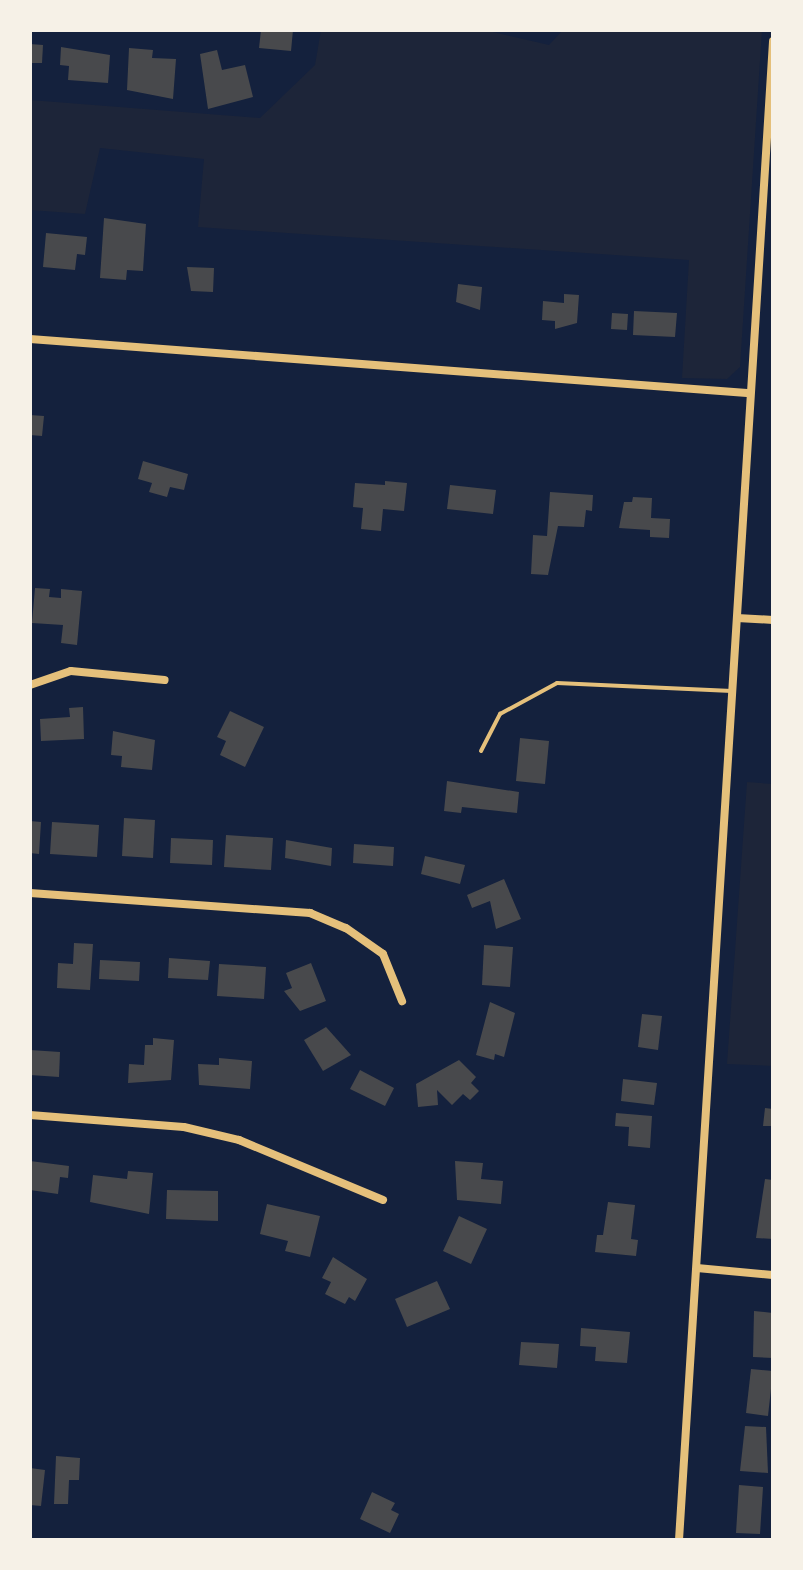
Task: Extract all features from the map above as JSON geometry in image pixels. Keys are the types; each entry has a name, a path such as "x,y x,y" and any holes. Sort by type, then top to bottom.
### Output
{"street":[{"path":"679,1540 737,618 747,393 773,41"},
{"path":"30,339 747,393"},
{"path":"737,618 773,620"},
{"path":"30,685 71,671 165,680"},
{"path":"30,893 310,913 346,928 383,954 402,1001"},
{"path":"30,1115 184,1127 239,1140 383,1200"},
{"path":"697,1268 773,1275"}],"lane":[{"path":"481,751 500,714 557,683 732,691"}],"shaded area":[{"path":"321,30 484,30 549,45 563,30 762,30 740,367 727,379 682,378 689,260 198,227 204,159 100,148 85,214 30,210 30,100 260,118 315,65"},
{"path":"747,782 773,784 773,1066 727,1064"}],"building":[{"path":"261,30 293,30 291,51 259,48"},
{"path":"30,44 43,45 42,63 30,63"},
{"path":"61,47 110,55 108,83 68,80 69,66 60,65"},
{"path":"129,48 153,50 152,58 176,59 173,99 127,90"},
{"path":"217,50 222,70 245,65 253,97 208,109 200,54"},
{"path":"104,218 146,224 143,271 127,270 126,280 100,278"},
{"path":"46,233 87,237 85,255 77,254 75,270 43,267"},
{"path":"187,267 214,268 213,292 191,291"},
{"path":"458,284 482,287 480,310 456,302"},
{"path":"564,294 579,295 577,323 555,329 555,321 542,320 543,301 564,303"},
{"path":"634,311 677,313 675,337 633,335"},
{"path":"612,313 628,314 627,330 611,329"},
{"path":"30,415 44,416 42,436 30,435"},
{"path":"143,461 188,474 184,490 170,487 167,497 149,492 152,483 138,479"},
{"path":"385,481 407,483 404,511 383,509 381,531 361,529 363,508 353,507 355,483 385,485"},
{"path":"450,485 496,490 493,514 447,509"},
{"path":"550,492 593,495 592,511 586,510 584,527 558,526 548,575 531,574 533,535 547,536"},
{"path":"633,497 652,498 651,518 670,519 669,538 650,537 650,530 619,528 624,502 632,502"},
{"path":"35,588 50,589 49,597 61,598 61,589 82,591 77,645 61,643 63,625 32,623"},
{"path":"83,707 84,739 41,741 40,719 70,717 69,708"},
{"path":"230,711 264,727 245,767 220,755 226,741 217,737"},
{"path":"113,731 155,740 152,770 121,767 122,756 111,755"},
{"path":"520,738 549,741 545,784 516,781"},
{"path":"447,781 519,792 517,813 462,807 461,813 444,811"},
{"path":"124,818 155,820 153,858 122,856"},
{"path":"30,821 41,822 39,854 30,853"},
{"path":"52,822 99,825 97,857 50,854"},
{"path":"226,835 273,838 271,870 224,867"},
{"path":"171,838 213,840 212,865 170,863"},
{"path":"286,840 332,848 331,866 285,858"},
{"path":"354,844 394,847 393,866 353,863"},
{"path":"425,856 465,865 460,884 421,874"},
{"path":"504,879 521,919 496,929 490,901 472,908 467,895"},
{"path":"74,943 93,944 90,990 57,988 58,963 73,964"},
{"path":"484,945 513,947 510,987 482,985"},
{"path":"169,958 210,961 208,980 168,978"},
{"path":"100,960 140,962 139,981 99,979"},
{"path":"311,963 326,1001 300,1011 284,991 292,988 286,973"},
{"path":"219,964 266,967 264,999 217,996"},
{"path":"490,1002 515,1013 504,1057 495,1054 494,1060 476,1055"},
{"path":"642,1014 662,1016 658,1050 638,1047"},
{"path":"326,1027 351,1055 323,1071 304,1040"},
{"path":"153,1038 174,1040 171,1080 128,1083 129,1064 144,1065 145,1045 153,1045"},
{"path":"30,1050 60,1052 59,1077 30,1075"},
{"path":"219,1058 252,1061 250,1089 199,1085 198,1064 219,1065"},
{"path":"459,1060 476,1077 471,1083 479,1091 470,1100 463,1094 452,1105 437,1090 438,1105 418,1107 416,1084"},
{"path":"360,1070 394,1088 385,1106 350,1089"},
{"path":"623,1079 657,1083 654,1105 621,1101"},
{"path":"765,1108 773,1109 773,1126 763,1126"},
{"path":"616,1113 652,1116 650,1148 628,1146 629,1127 615,1126"},
{"path":"30,1161 69,1166 68,1178 60,1177 58,1194 30,1190"},
{"path":"455,1161 483,1163 481,1179 503,1181 501,1204 457,1200"},
{"path":"128,1171 153,1173 149,1214 90,1202 93,1175 127,1179"},
{"path":"765,1179 773,1180 773,1239 756,1238"},
{"path":"167,1190 218,1191 218,1221 166,1219"},
{"path":"608,1202 635,1205 631,1239 638,1240 636,1256 595,1252 597,1235 603,1235"},
{"path":"267,1204 320,1216 310,1257 285,1251 288,1241 260,1234"},
{"path":"459,1216 487,1229 471,1264 443,1251"},
{"path":"333,1257 367,1279 355,1301 349,1297 345,1304 325,1294 331,1282 322,1278"},
{"path":"437,1281 450,1309 407,1327 395,1299"},
{"path":"754,1311 773,1313 773,1358 753,1357"},
{"path":"581,1328 630,1332 627,1363 595,1361 596,1347 580,1346"},
{"path":"521,1342 559,1344 557,1368 519,1365"},
{"path":"751,1369 773,1371 768,1416 746,1413"},
{"path":"745,1426 766,1427 768,1473 740,1471"},
{"path":"56,1456 80,1458 79,1480 69,1480 68,1504 54,1504"},
{"path":"30,1468 45,1470 41,1506 30,1505"},
{"path":"739,1485 763,1487 760,1534 736,1533"},
{"path":"372,1492 395,1503 391,1510 399,1514 390,1533 360,1519"}]}
